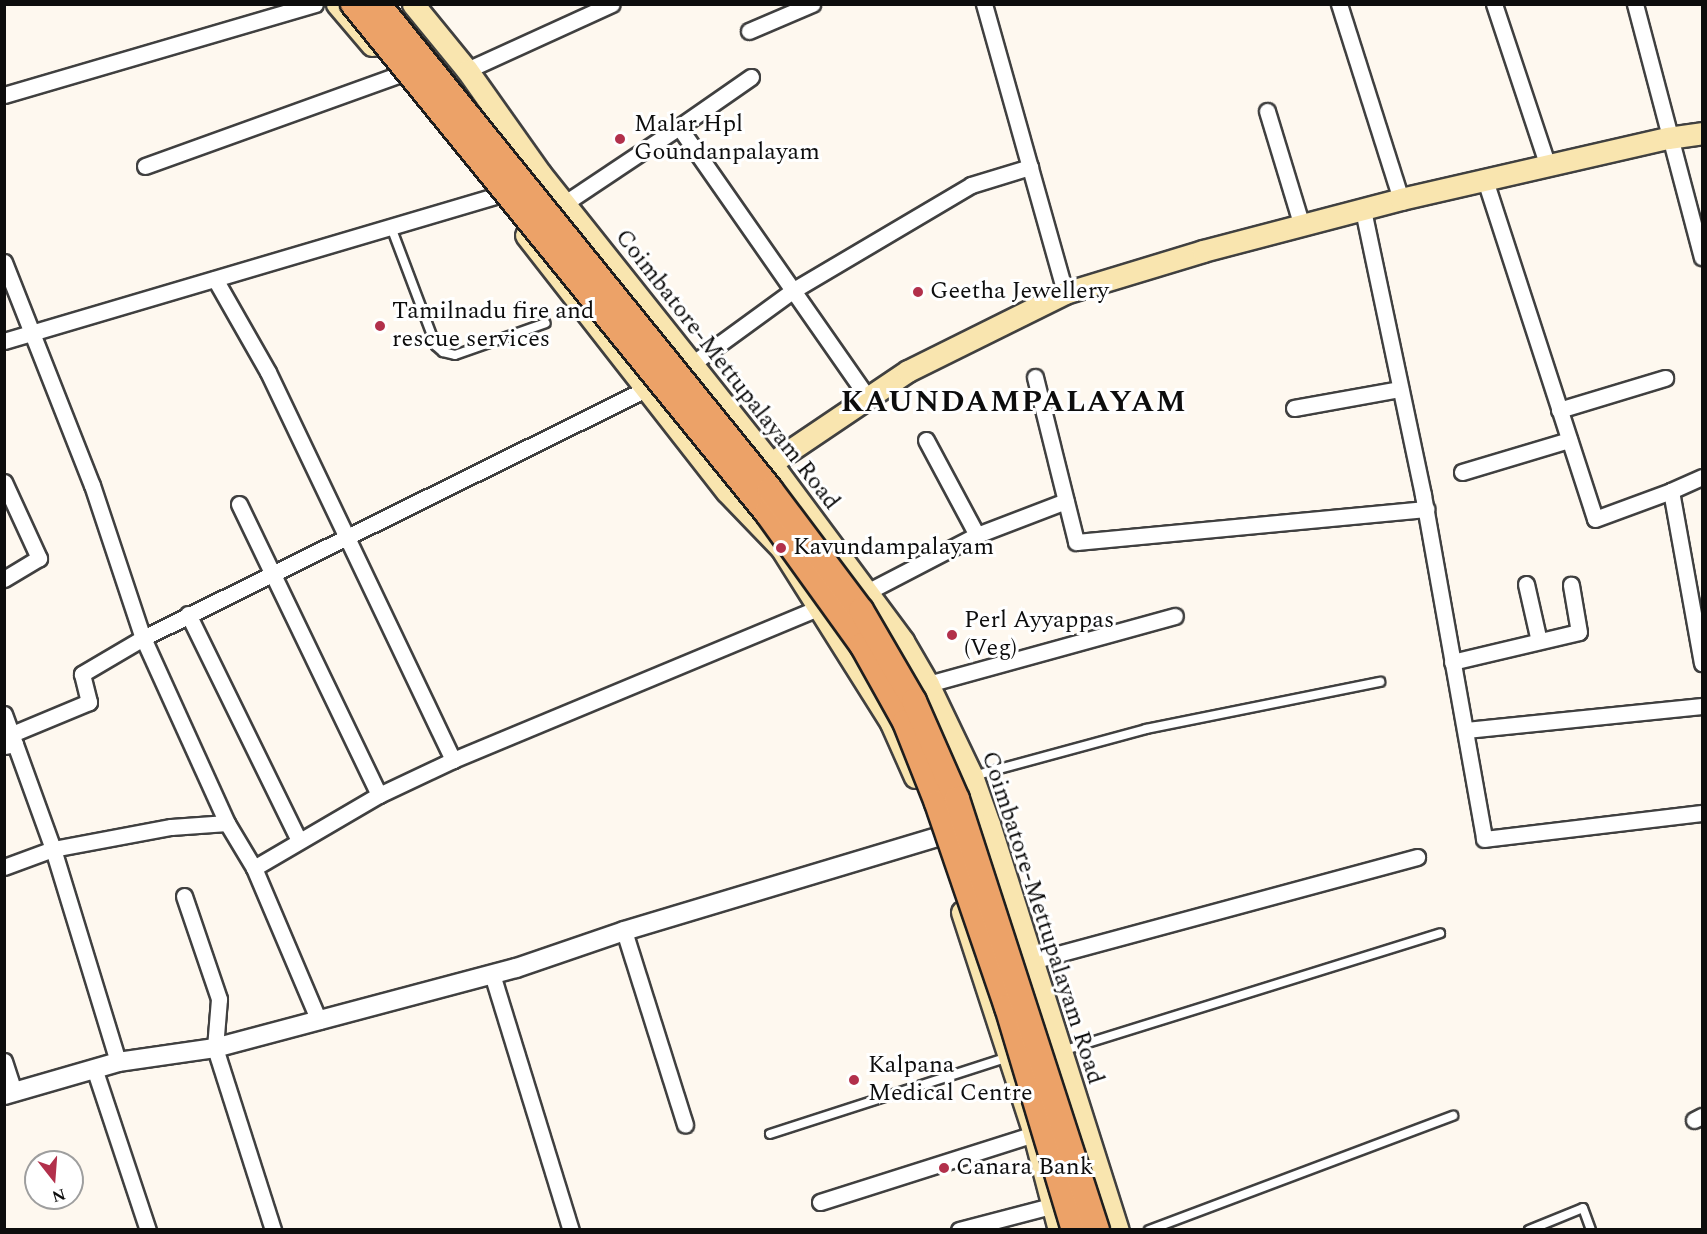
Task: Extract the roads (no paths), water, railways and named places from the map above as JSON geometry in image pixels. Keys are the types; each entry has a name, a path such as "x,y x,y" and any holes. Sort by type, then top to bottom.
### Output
{"highway":[{"path":"353,4 767,513 862,645 905,722 937,803 1007,1007 1074,1230"},
{"path":"378,4 770,489 873,630 914,701 957,799 1097,1230"}],"main road":[{"path":"337,4 398,75 495,196 648,388 727,492 781,548 891,723 937,836 1034,1134 1059,1230"},
{"name":"Coimbatore-Mettupalayam Road","path":"413,4 467,70 540,173 771,463 867,592 928,684 972,776 989,824 1118,1230"},
{"path":"727,492 867,396 908,371 1065,293 1401,199 1668,138 1702,133"}],"street":[{"path":"4,95 315,4"},
{"path":"467,70 612,4"},
{"path":"749,32 812,4"},
{"path":"984,4 1065,293"},
{"path":"1339,4 1401,199"},
{"path":"1494,4 1548,166"},
{"path":"1635,4 1668,138 1696,217 1702,257"},
{"path":"146,166 398,75"},
{"path":"565,202 751,77"},
{"path":"1267,111 1302,226"},
{"path":"679,126 867,396"},
{"path":"692,364 792,291 971,185 1030,167"},
{"path":"1485,180 1595,519 1702,477"},
{"path":"4,341 495,196"},
{"path":"1363,210 1426,508 1484,839 1702,813"},
{"path":"4,262 34,332 92,485 143,638 226,823 254,868 319,1021"},
{"path":"215,279 268,372 346,540 453,760"},
{"path":"1035,376 1076,542 1426,508"},
{"path":"1559,410 1665,378"},
{"path":"11,741 89,702 82,674 143,638 188,614 346,540 648,388"},
{"path":"1294,408 1400,389"},
{"path":"926,440 977,535"},
{"path":"1462,472 1569,440"},
{"path":"4,482 39,558 4,579"},
{"path":"1671,491 1702,663"},
{"path":"867,592 977,535 1066,501"},
{"path":"239,504 379,795"},
{"path":"1526,584 1539,641"},
{"path":"1452,662 1579,632 1571,585"},
{"path":"254,868 298,839 379,795 453,760 819,608"},
{"path":"188,614 298,839"},
{"path":"928,684 1175,616"},
{"path":"1466,730 1702,706"},
{"path":"4,714 11,741 53,849 118,1062"},
{"path":"4,867 53,849 171,827 226,823"},
{"path":"4,1061 9,1093 54,1083 118,1062 215,1048 492,974 624,931 937,836 989,824"},
{"path":"1032,962 1417,857"},
{"path":"184,896 219,999 215,1048 273,1230"},
{"path":"624,931 685,1125"},
{"path":"492,974 571,1230"},
{"path":"94,1068 148,1230"},
{"path":"820,1202 1034,1134"},
{"path":"959,1230 1051,1206"}],"lane":[{"path":"390,227 436,346 443,352 455,355 546,323"},
{"path":"972,776 1146,729 1380,682"},
{"path":"770,1134 1008,1057 1060,1052 1440,933"},
{"path":"1149,1230 1453,1116"},
{"path":"1529,1230 1583,1208 1592,1230"}],"place":[{"name":"Malar Hpl Goundanpalayam","path":"620,139"},
{"name":"Geetha Jewellery","path":"918,292"},
{"name":"Tamilnadu fire and rescue services","path":"380,326"},
{"name":"Kavundampalayam","path":"781,548"},
{"name":"Perl Ayyappas (Veg)","path":"952,635"},
{"name":"Kalpana Medical Centre","path":"854,1080"},
{"name":"Canara Bank","path":"944,1168"}],"district":[{"name":"KAUNDAMPALAYAM","path":"1014,402"}]}
